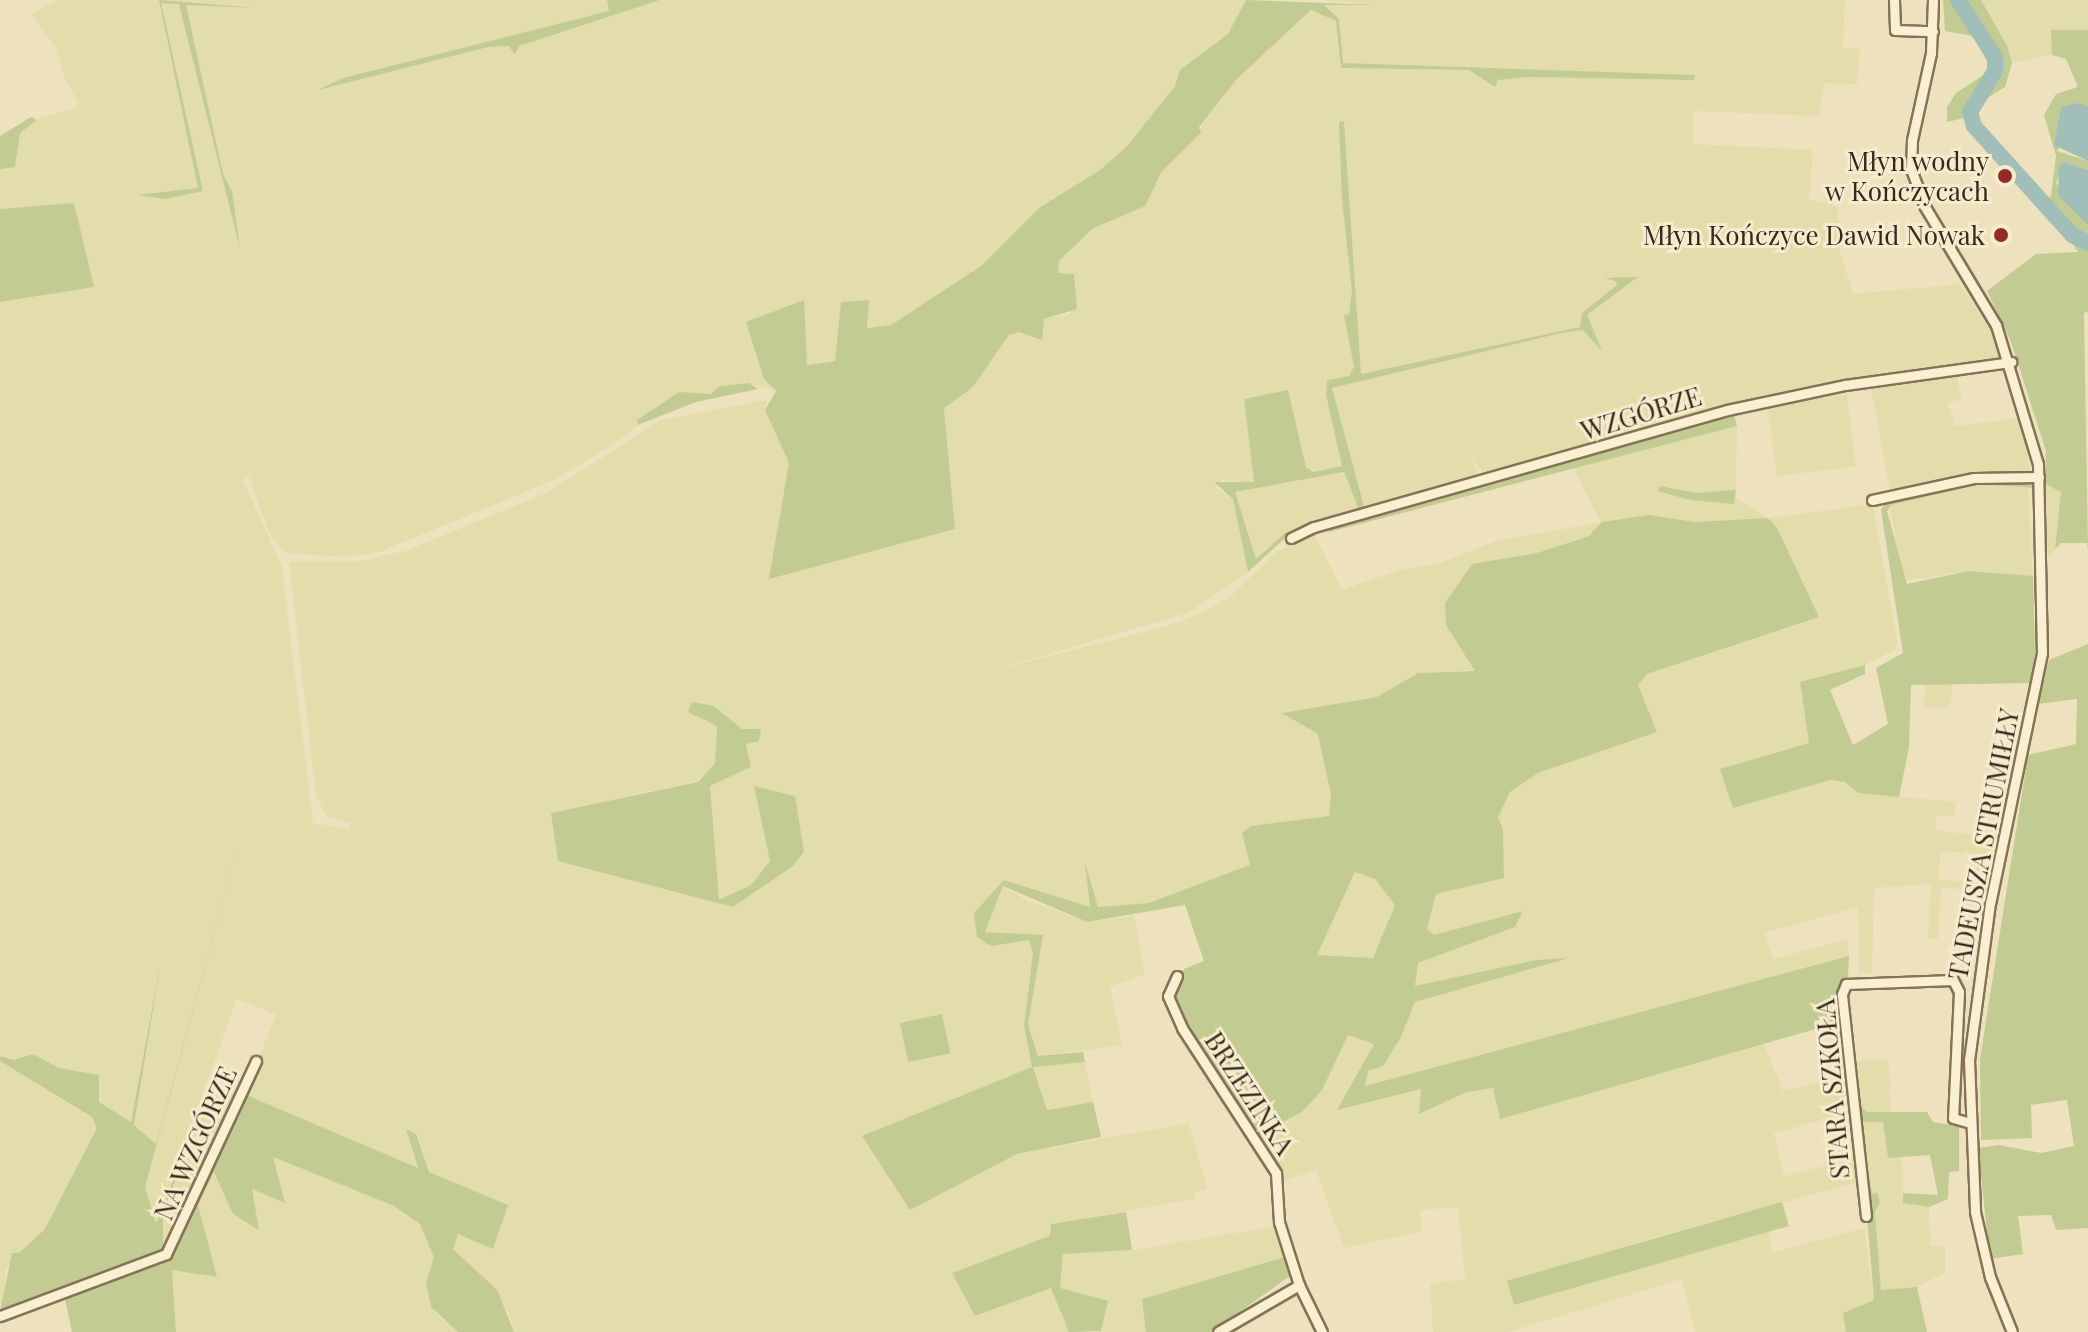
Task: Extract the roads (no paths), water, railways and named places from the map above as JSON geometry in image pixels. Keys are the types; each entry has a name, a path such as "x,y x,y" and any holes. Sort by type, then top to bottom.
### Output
{"street":[{"path":"1894,0 1895,30 1933,31"},
{"name":"TADEUSZA STRUMIŁŁY","path":"1933,0 1933,31 1912,140 1915,183 1996,325 2011,362 2039,477 2042,653 1990,903 1969,1060 1975,1212 1990,1277 2012,1332"},
{"name":"WZGÓRZE","path":"1291,538 1314,527 1727,410 1858,383 2011,362"},
{"path":"1872,500 1974,478 2039,477"},
{"name":"BRZEZINKA","path":"1177,976 1168,996 1182,1028 1276,1173 1279,1222 1299,1285 1322,1332"},
{"name":"STARA SZKOŁA","path":"1866,1216 1842,994 1846,984 1953,980 1959,992 1953,1118 1970,1123"},
{"name":"NA WZGÓRZE","path":"0,1316 166,1254 256,1061"},
{"path":"1218,1332 1299,1285"}],"water":[{"path":"2078,103 2088,106 2088,161 2054,145 2061,107"},
{"path":"2065,162 2088,170 2088,225 2058,195 2059,165"}],"waterway":[{"path":"1958,0 1995,57 1995,71 1970,112 1974,126 2072,235 2088,243"}],"place":[{"name":"Młyn wodny w Kończycach","path":"2005,176"},
{"name":"Młyn Kończyce Dawid Nowak","path":"2001,235"}]}
